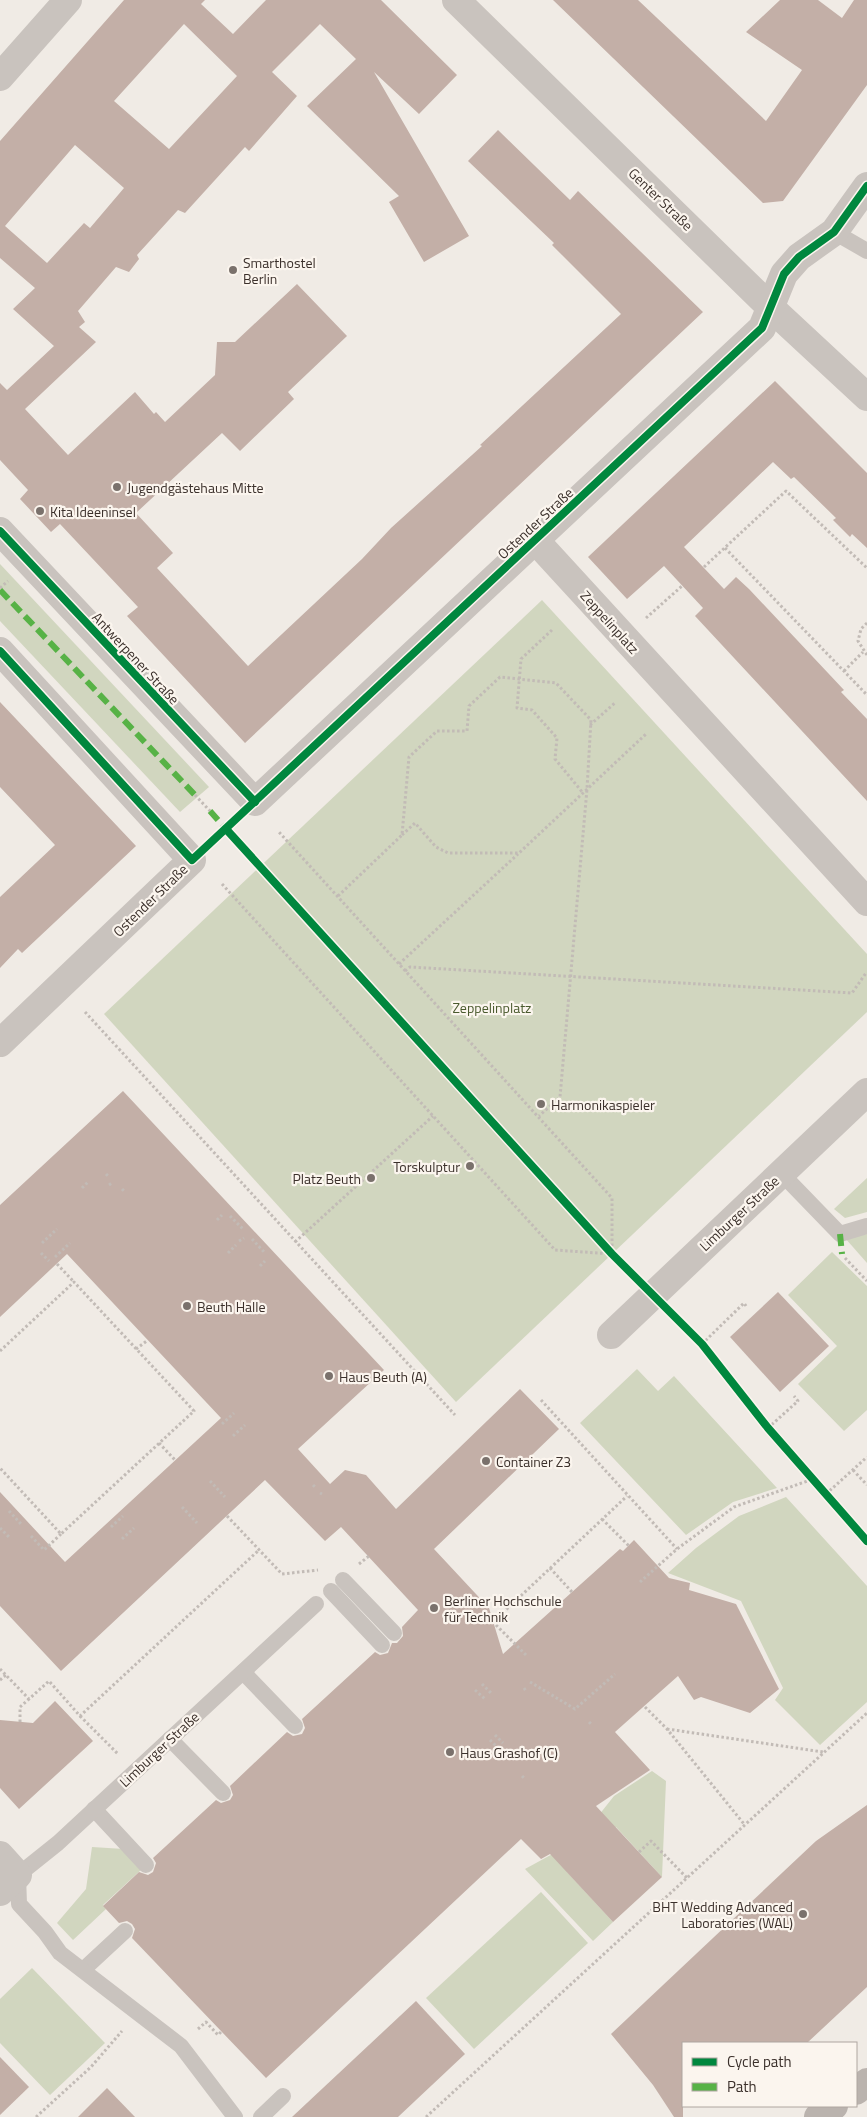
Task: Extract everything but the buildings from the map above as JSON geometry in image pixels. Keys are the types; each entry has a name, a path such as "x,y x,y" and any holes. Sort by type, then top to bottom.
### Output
{"main road":[{"path":"818,2117 833,2107"}],"street":[{"path":"0,77 68,0"},
{"name":"Genter Straße","path":"456,0 770,306 867,396"},
{"name":"Ostender Straße","path":"255,802 762,328 784,274 799,257 834,232 867,186"},
{"name":"Antwerpener Straße","path":"0,531 255,802"},
{"name":"Zeppelinplatz","path":"535,540 867,902"},
{"name":"Ostender Straße","path":"0,650 192,860 0,1044"},
{"name":"Limburger Straße","path":"611,1335 867,1092"}],"lane":[{"path":"834,232 867,251"},
{"path":"781,1174 840,1234 867,1226"},
{"path":"382,1644 337,1585 394,1633"},
{"name":"Limburger Straße","path":"6,1874 58,1843 316,1604"},
{"path":"243,1672 295,1726"},
{"path":"170,1739 223,1792"},
{"path":"94,1809 146,1865"},
{"path":"6,1874 19,1904 45,1932 60,1953 84,1969 181,2046 235,2117"},
{"path":"84,1969 125,1931"},
{"path":"261,2117 283,2096"}],"path":[{"path":"704,567 786,491 867,568"},
{"path":"725,548 867,695"},
{"path":"640,624 682,586"},
{"path":"867,623 858,635 858,641 863,652 867,655"},
{"path":"552,630 521,659 517,708 532,710 557,738 555,759 583,793"},
{"path":"844,671 863,652"},
{"path":"402,835 409,757 437,731 466,731 469,706 500,677 556,683 590,720 587,789 560,1097 538,1116"},
{"path":"590,726 616,702"},
{"path":"399,964 646,734"},
{"path":"195,795 210,811"},
{"path":"338,896 415,823 436,847 448,852 519,853"},
{"path":"278,831 612,1198 612,1254"},
{"path":"244,849 621,1264"},
{"path":"222,884 555,1250 612,1254"},
{"path":"405,971 410,967 571,978 852,993 866,973"},
{"path":"85,1012 456,1415"},
{"path":"295,1242 433,1116"},
{"path":"82,1188 89,1181"},
{"path":"217,1220 222,1215"},
{"path":"230,1216 244,1230"},
{"path":"42,1243 56,1229"},
{"path":"240,1241 244,1238"},
{"path":"252,1239 265,1253"},
{"path":"55,1257 70,1243"},
{"path":"228,1252 236,1245"},
{"path":"42,1253 49,1261"},
{"path":"842,1254 867,1281"},
{"path":"260,1266 265,1261"},
{"path":"31,1536 44,1550 194,1411 56,1264"},
{"path":"0,1351 74,1282"},
{"path":"702,1344 744,1303 746,1306"},
{"path":"136,1349 148,1340"},
{"path":"768,1428 798,1401 794,1396"},
{"path":"541,1400 677,1549"},
{"path":"222,1424 234,1413"},
{"path":"233,1436 245,1425"},
{"path":"159,1443 175,1460"},
{"path":"826,1494 867,1457"},
{"path":"0,1468 62,1534"},
{"path":"853,1470 867,1485"},
{"path":"640,1582 677,1549 734,1507 813,1479"},
{"path":"210,1481 225,1496"},
{"path":"526,1655 493,1622 627,1496"},
{"path":"182,1507 197,1523"},
{"path":"9,1511 22,1524"},
{"path":"111,1527 123,1516"},
{"path":"227,1516 282,1574 325,1569"},
{"path":"602,1519 629,1546"},
{"path":"0,1528 8,1537"},
{"path":"122,1539 134,1528"},
{"path":"80,1716 259,1550"},
{"path":"550,1568 572,1592"},
{"path":"0,1669 29,1700"},
{"path":"530,1682 575,1709 615,1674"},
{"path":"0,1680 6,1675"},
{"path":"20,1722 20,1706 29,1700 48,1681 135,1771"},
{"path":"482,1684 491,1694"},
{"path":"475,1690 485,1699"},
{"path":"645,1707 666,1729 744,1824"},
{"path":"426,2117 867,1713"},
{"path":"666,1729 824,1752"},
{"path":"495,1735 503,1744"},
{"path":"490,1740 498,1748"},
{"path":"639,1852 650,1841 687,1878"},
{"path":"36,2117 91,2067 138,2012"},
{"path":"198,2030 206,2022 218,2034 222,2031"}],"green space":[{"path":"0,564 209,787 180,812 0,621"},
{"name":"Zeppelinplatz","path":"542,600 867,954 867,1012 456,1402 104,1014"},
{"path":"867,1178 867,1212 845,1218 834,1209"},
{"path":"867,1234 867,1263 845,1238"},
{"path":"832,1252 867,1286 867,1410 844,1431 798,1384 837,1346 788,1295"},
{"path":"637,1369 658,1391 674,1376 777,1488 733,1502 686,1535 580,1423"},
{"path":"786,1497 867,1586 867,1702 820,1745 775,1700 783,1688 741,1601 668,1573 696,1548 739,1516"},
{"path":"652,1771 666,1781 662,1877 616,1827 567,1872 613,1922 593,1941 525,1869 580,1839 614,1796"},
{"path":"92,1847 124,1849 142,1869 103,1905 106,1909 73,1940 57,1923 86,1889"},
{"path":"541,1892 588,1943 474,2049 426,1998"},
{"path":"32,1968 105,2043 50,2095 0,2043 0,1999"}],"marked path":[{"path":"0,590 195,795"},
{"path":"210,811 226,829"},
{"path":"840,1234 842,1254"}],"cycle path":[{"path":"0,651 192,860 762,328 784,274 799,257 834,232 867,186"},
{"path":"0,531 255,802"},
{"path":"226,829 612,1254 702,1344 768,1428 867,1541"}],"place":[{"name":"Smarthostel Berlin","path":"233,270"},
{"name":"Jugendgästehaus Mitte","path":"117,487"},
{"name":"Kita Ideeninsel","path":"40,511"},
{"name":"Harmonikaspieler","path":"541,1104"},
{"name":"Torskulptur","path":"470,1166"},
{"name":"Platz Beuth","path":"371,1178"},
{"name":"Beuth Halle","path":"187,1306"},
{"name":"Haus Beuth (A)","path":"329,1376"},
{"name":"Container Z3","path":"486,1461"},
{"name":"Berliner Hochschule für Technik","path":"434,1608"},
{"name":"Haus Grashof (C)","path":"450,1752"},
{"name":"BHT Wedding Advanced Laboratories (WAL)","path":"803,1914"}]}
